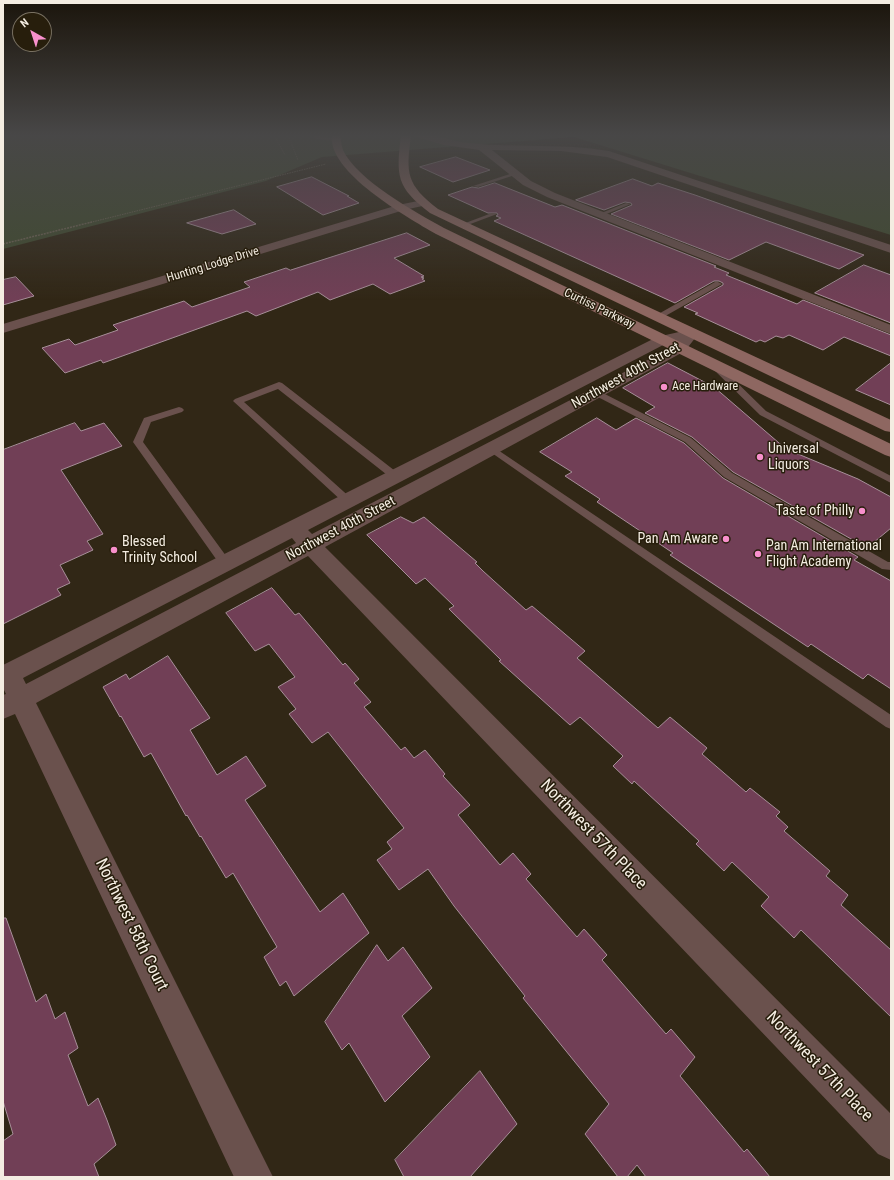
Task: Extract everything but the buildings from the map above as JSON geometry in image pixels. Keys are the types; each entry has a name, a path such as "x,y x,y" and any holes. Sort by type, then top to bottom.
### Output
{"main road":[{"name":"Curtiss Parkway","path":"378,190 440,230 662,340 686,341 891,427"},
{"name":"Curtiss Parkway","path":"411,190 423,203 434,211 657,317 714,364 891,451"}],"street":[{"path":"542,190 891,330"},
{"path":"716,190 891,249"},
{"name":"Hunting Lodge Drive","path":"3,329 402,207 423,203"},
{"name":"Northwest 40th Street","path":"9,689 225,563 302,536 348,500 662,340"},
{"name":"Northwest 40th Street","path":"9,689 302,536 492,449 597,393 686,341"},
{"name":"Northwest 57th Place","path":"302,536 891,1141"},
{"name":"Northwest 58th Court","path":"9,689 254,1177"}],"lane":[{"path":"602,214 628,204"},
{"path":"463,225 494,214"},
{"path":"657,317 718,284"},
{"path":"714,364 763,413 891,480"},
{"path":"348,500 238,401 279,384 395,476"},
{"path":"597,393 688,440 728,475 886,566 891,566"},
{"path":"179,410 147,420 138,442 225,563"},
{"path":"492,449 891,722"}],"path":[{"path":"3,244 219,190"}],"green space":[{"path":"3,190 231,190 3,249"},
{"path":"746,190 891,190 891,235"}],"place":[{"name":"Ace Hardware","path":"664,387"},
{"name":"Universal Liquors","path":"760,457"},
{"name":"Taste of Philly","path":"862,511"},
{"name":"Pan Am Aware","path":"726,539"},
{"name":"Blessed Trinity School","path":"114,550"},
{"name":"Pan Am International Flight Academy","path":"758,554"}]}
